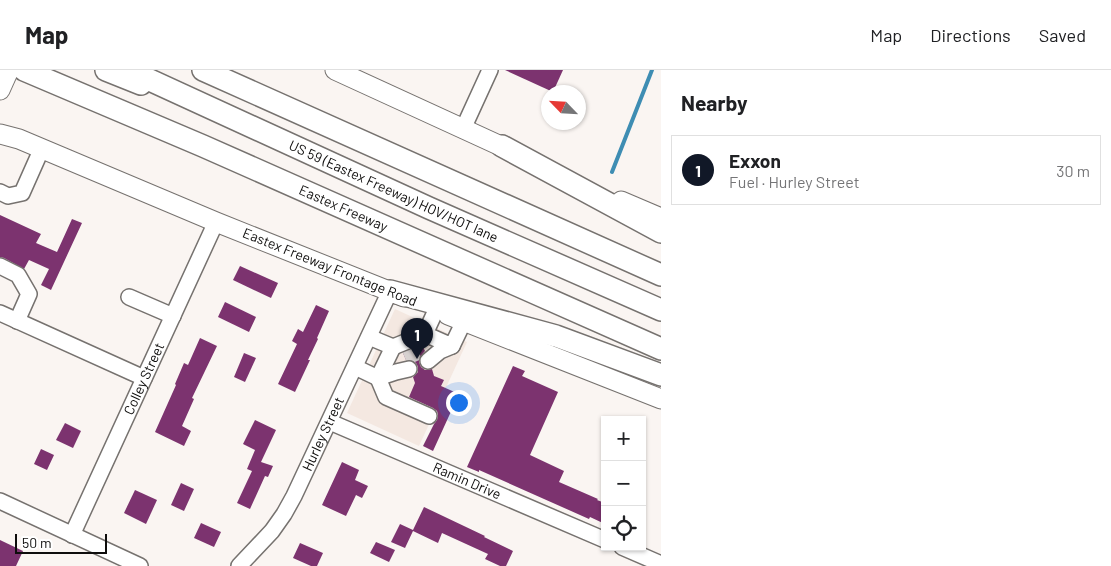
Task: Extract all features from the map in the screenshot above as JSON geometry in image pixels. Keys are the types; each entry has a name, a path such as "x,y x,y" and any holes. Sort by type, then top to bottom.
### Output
{"highway":[{"name":"Eastex Freeway","path":"24,70 221,154 661,349"},
{"path":"106,70 296,147"},
{"name":"US 59 (Eastex Freeway) HOV/HOT lane","path":"128,70 429,208 661,310"},
{"path":"203,70 661,275"},
{"path":"502,146 661,232"},
{"path":"390,291 556,336 661,375"}],"main road":[{"path":"0,90 9,70"},
{"path":"335,70 661,218"},
{"path":"0,120 19,139"},
{"name":"Eastex Freeway Frontage Road","path":"0,134 42,148 216,222 661,399"}],"street":[{"path":"463,129 490,70"},
{"path":"0,192 8,196 22,193 42,148"},
{"name":"Colley Street","path":"72,535 216,222"},
{"path":"0,266 18,274 29,294 17,321"},
{"name":"Hurley Street","path":"239,566 272,531 294,496 390,291"},
{"path":"129,297 173,316"},
{"path":"378,378 393,347 425,334 436,310"},
{"path":"0,313 144,378"},
{"path":"426,355 446,348 464,321"},
{"path":"425,334 446,348"},
{"path":"369,337 393,347"},
{"path":"378,378 403,366"},
{"path":"355,367 378,378 386,397 429,416"},
{"name":"Ramin Drive","path":"330,422 601,538"},
{"path":"0,500 140,566"},
{"path":"630,551 655,564"}],"shaded area":[{"path":"395,309 467,342 419,446 347,413"}],"building":[{"path":"505,70 563,70 556,85 541,86"},
{"path":"0,215 41,234 36,243 57,252 72,219 82,223 51,290 41,285 49,269 29,260 24,269 0,257"},
{"path":"240,266 278,283 271,298 233,280"},
{"path":"225,302 256,317 249,332 218,317"},
{"path":"316,305 329,311 295,392 278,384 297,344 292,341 298,329 303,332"},
{"path":"200,338 217,346 192,398 194,399 182,426 191,431 184,446 155,432 184,363 188,365"},
{"path":"422,345 425,351 419,358 421,367 425,370 432,369 434,376 444,380 441,386 459,394 433,451 423,446 437,420 437,411 409,397 415,383 413,377 418,372 418,367 412,360 406,360 403,353"},
{"path":"244,353 256,358 245,382 234,377"},
{"path":"513,366 525,371 522,376 558,392 530,455 564,471 559,482 601,502 601,522 590,517 589,519 479,470 479,472 467,467"},
{"path":"255,420 276,430 261,462 273,466 268,477 265,476 250,509 237,503 252,471 247,469 255,450 243,444"},
{"path":"65,423 81,431 73,448 56,440"},
{"path":"41,449 54,455 47,470 34,464"},
{"path":"342,462 359,470 355,480 368,486 362,498 356,495 346,516 322,505"},
{"path":"181,483 194,489 184,511 171,505"},
{"path":"135,490 157,500 146,524 124,513"},
{"path":"424,507 513,551 506,566 500,566 485,559 488,554 442,533 438,543 413,531 405,548 391,542 400,524 413,530"},
{"path":"201,523 221,532 214,547 194,538"},
{"path":"0,540 23,551 16,566 0,566"},
{"path":"376,542 395,550 389,562 370,553"},
{"path":"300,543 323,553 317,566 311,566 293,558"}],"waterway":[{"path":"612,172 652,70"}],"tunnel":[{"path":"405,358 424,350"}],"place":[{"name":"Exxon","path":"417,359"}]}
